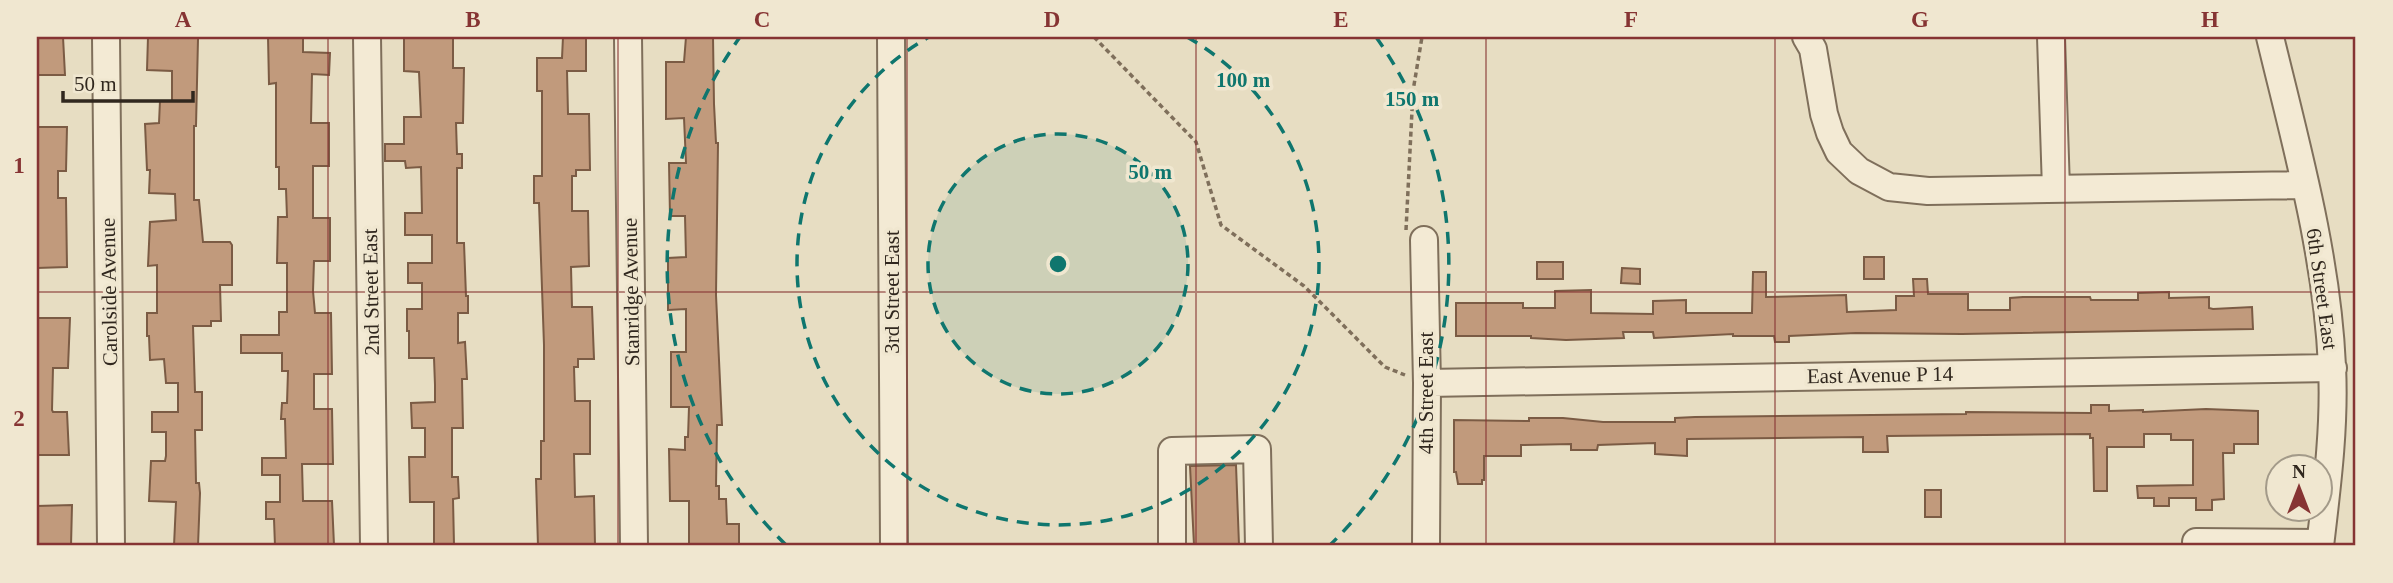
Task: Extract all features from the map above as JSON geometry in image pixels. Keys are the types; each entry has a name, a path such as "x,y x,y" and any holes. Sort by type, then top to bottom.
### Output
{"street":[{"name":"Carolside Avenue","path":"106,37 111,546"},
{"name":"2nd Street East","path":"367,37 374,546"},
{"name":"Stanridge Avenue","path":"628,37 634,546"},
{"name":"3rd Street East","path":"891,37 894,546"},
{"path":"2052,37 2056,189"},
{"name":"6th Street East","path":"2270,37 2305,185 2325,287 2333,368 2331,444 2320,545"},
{"path":"1812,41 1824,114 1829,133 1839,152 1859,171 1889,187 1928,191 2305,185"},
{"name":"4th Street East","path":"1424,240 1426,546"},
{"name":"East Avenue P 14","path":"1427,383 2333,368"},
{"path":"1172,546 1172,451 1257,449 1259,546"},
{"path":"2196,542 2320,545"}],"path":[{"path":"1094,37 1196,142 1222,225 1304,286 1385,367 1427,383"},
{"path":"1422,37 1413,90 1405,217 1408,234 1424,240"}],"building":[{"path":"37,37 63,37 65,75 37,75"},
{"path":"148,37 198,39 194,200 199,200 203,242 230,242 232,245 232,285 220,285 221,321 211,321 211,326 193,326 195,392 202,392 202,430 195,430 196,483 199,483 200,493 198,546 174,546 176,502 149,501 151,461 165,461 166,456 166,432 152,432 152,412 178,412 178,383 166,383 164,359 150,360 147,336 147,313 157,313 157,265 148,266 150,222 176,220 175,194 149,193 150,170 147,170 145,124 159,123 160,101 172,101 172,71 147,70"},
{"path":"268,37 303,37 303,52 330,53 329,75 312,74 311,123 329,123 329,166 313,166 313,218 330,218 330,261 314,261 313,291 315,313 331,313 332,374 314,374 314,409 332,409 333,464 302,464 303,501 332,501 334,545 275,546 274,519 266,519 266,502 280,502 280,475 262,475 262,458 286,458 285,419 281,419 282,403 287,403 288,371 282,371 282,353 241,353 241,335 279,335 279,312 287,312 287,263 277,263 278,217 287,217 286,189 279,189 279,167 276,167 276,83 269,84"},
{"path":"404,37 453,37 453,68 464,68 463,123 456,123 457,154 462,154 462,168 457,168 457,243 464,243 468,296 468,313 458,313 458,343 465,342 467,379 462,379 463,428 452,428 452,477 458,477 459,498 453,499 452,546 434,546 434,502 410,502 409,457 425,457 425,428 412,428 411,403 435,402 435,385 434,358 409,358 407,331 407,309 422,309 422,283 408,283 408,263 432,263 432,235 405,235 405,213 422,213 421,167 406,168 405,161 385,161 385,144 404,144 404,117 421,117 419,72 404,71"},
{"path":"563,37 586,37 586,71 567,71 568,114 589,114 590,170 576,170 576,176 572,176 572,211 588,211 589,266 571,267 572,307 592,307 594,359 578,359 578,367 574,367 575,401 590,401 590,454 574,454 575,497 594,496 595,545 538,546 536,479 541,479 541,441 544,441 544,345 539,203 534,203 534,176 542,176 542,91 537,91 537,58 562,58"},
{"path":"686,37 713,37 714,104 718,143 716,295 722,425 717,425 716,486 719,486 719,499 726,499 727,524 739,524 739,546 689,546 689,501 670,501 669,449 685,450 689,407 671,407 671,352 686,352 686,309 668,310 668,258 686,257 685,216 670,216 669,163 686,163 684,118 666,119 666,62 684,62"},
{"path":"37,127 67,127 66,171 58,171 58,198 66,198 67,267 37,268"},
{"path":"1864,257 1884,257 1884,279 1864,279"},
{"path":"1537,262 1563,262 1563,279 1537,279"},
{"path":"1622,268 1640,269 1640,284 1621,283"},
{"path":"1753,272 1766,272 1766,297 1846,295 1847,312 1896,310 1896,296 1914,296 1913,279 1927,279 1928,294 1968,294 1968,310 2010,310 2010,298 2023,297 2138,300 2138,293 2169,292 2169,298 2209,297 2209,308 2213,309 2252,307 2253,329 1856,333 1789,336 1789,342 1775,342 1774,336 1733,334 1654,338 1653,332 1623,332 1624,338 1566,340 1531,336 1456,336 1456,303 1523,303 1523,308 1555,308 1555,291 1591,290 1591,313 1653,314 1653,301 1686,300 1686,313 1752,313"},
{"path":"37,318 70,318 68,368 53,368 52,410 67,412 69,455 37,455"},
{"path":"2091,405 2109,405 2109,411 2258,411 2258,444 2234,444 2234,453 2223,453 2224,499 2212,500 2212,510 2196,510 2196,498 2169,498 2169,506 2154,506 2154,498 2138,498 2137,486 2193,485 2193,440 2171,440 2171,434 2144,434 2144,447 2107,447 2107,491 2094,491 2093,438 2090,438 2090,434 1887,436 1888,452 1863,452 1863,437 1687,439 1687,456 1655,454 1655,443 1598,445 1597,450 1571,450 1571,444 1521,445 1521,456 1484,456 1482,484 1458,484 1454,472 1454,420 1529,421 1529,418 1563,418 1603,422 1675,422 1675,418 1695,417 1966,412 2091,413"},
{"path":"1236,465 1239,545 1194,545 1190,466"},
{"path":"1925,490 1941,490 1941,517 1925,517"},
{"path":"72,505 71,546 38,546 37,506"}]}
